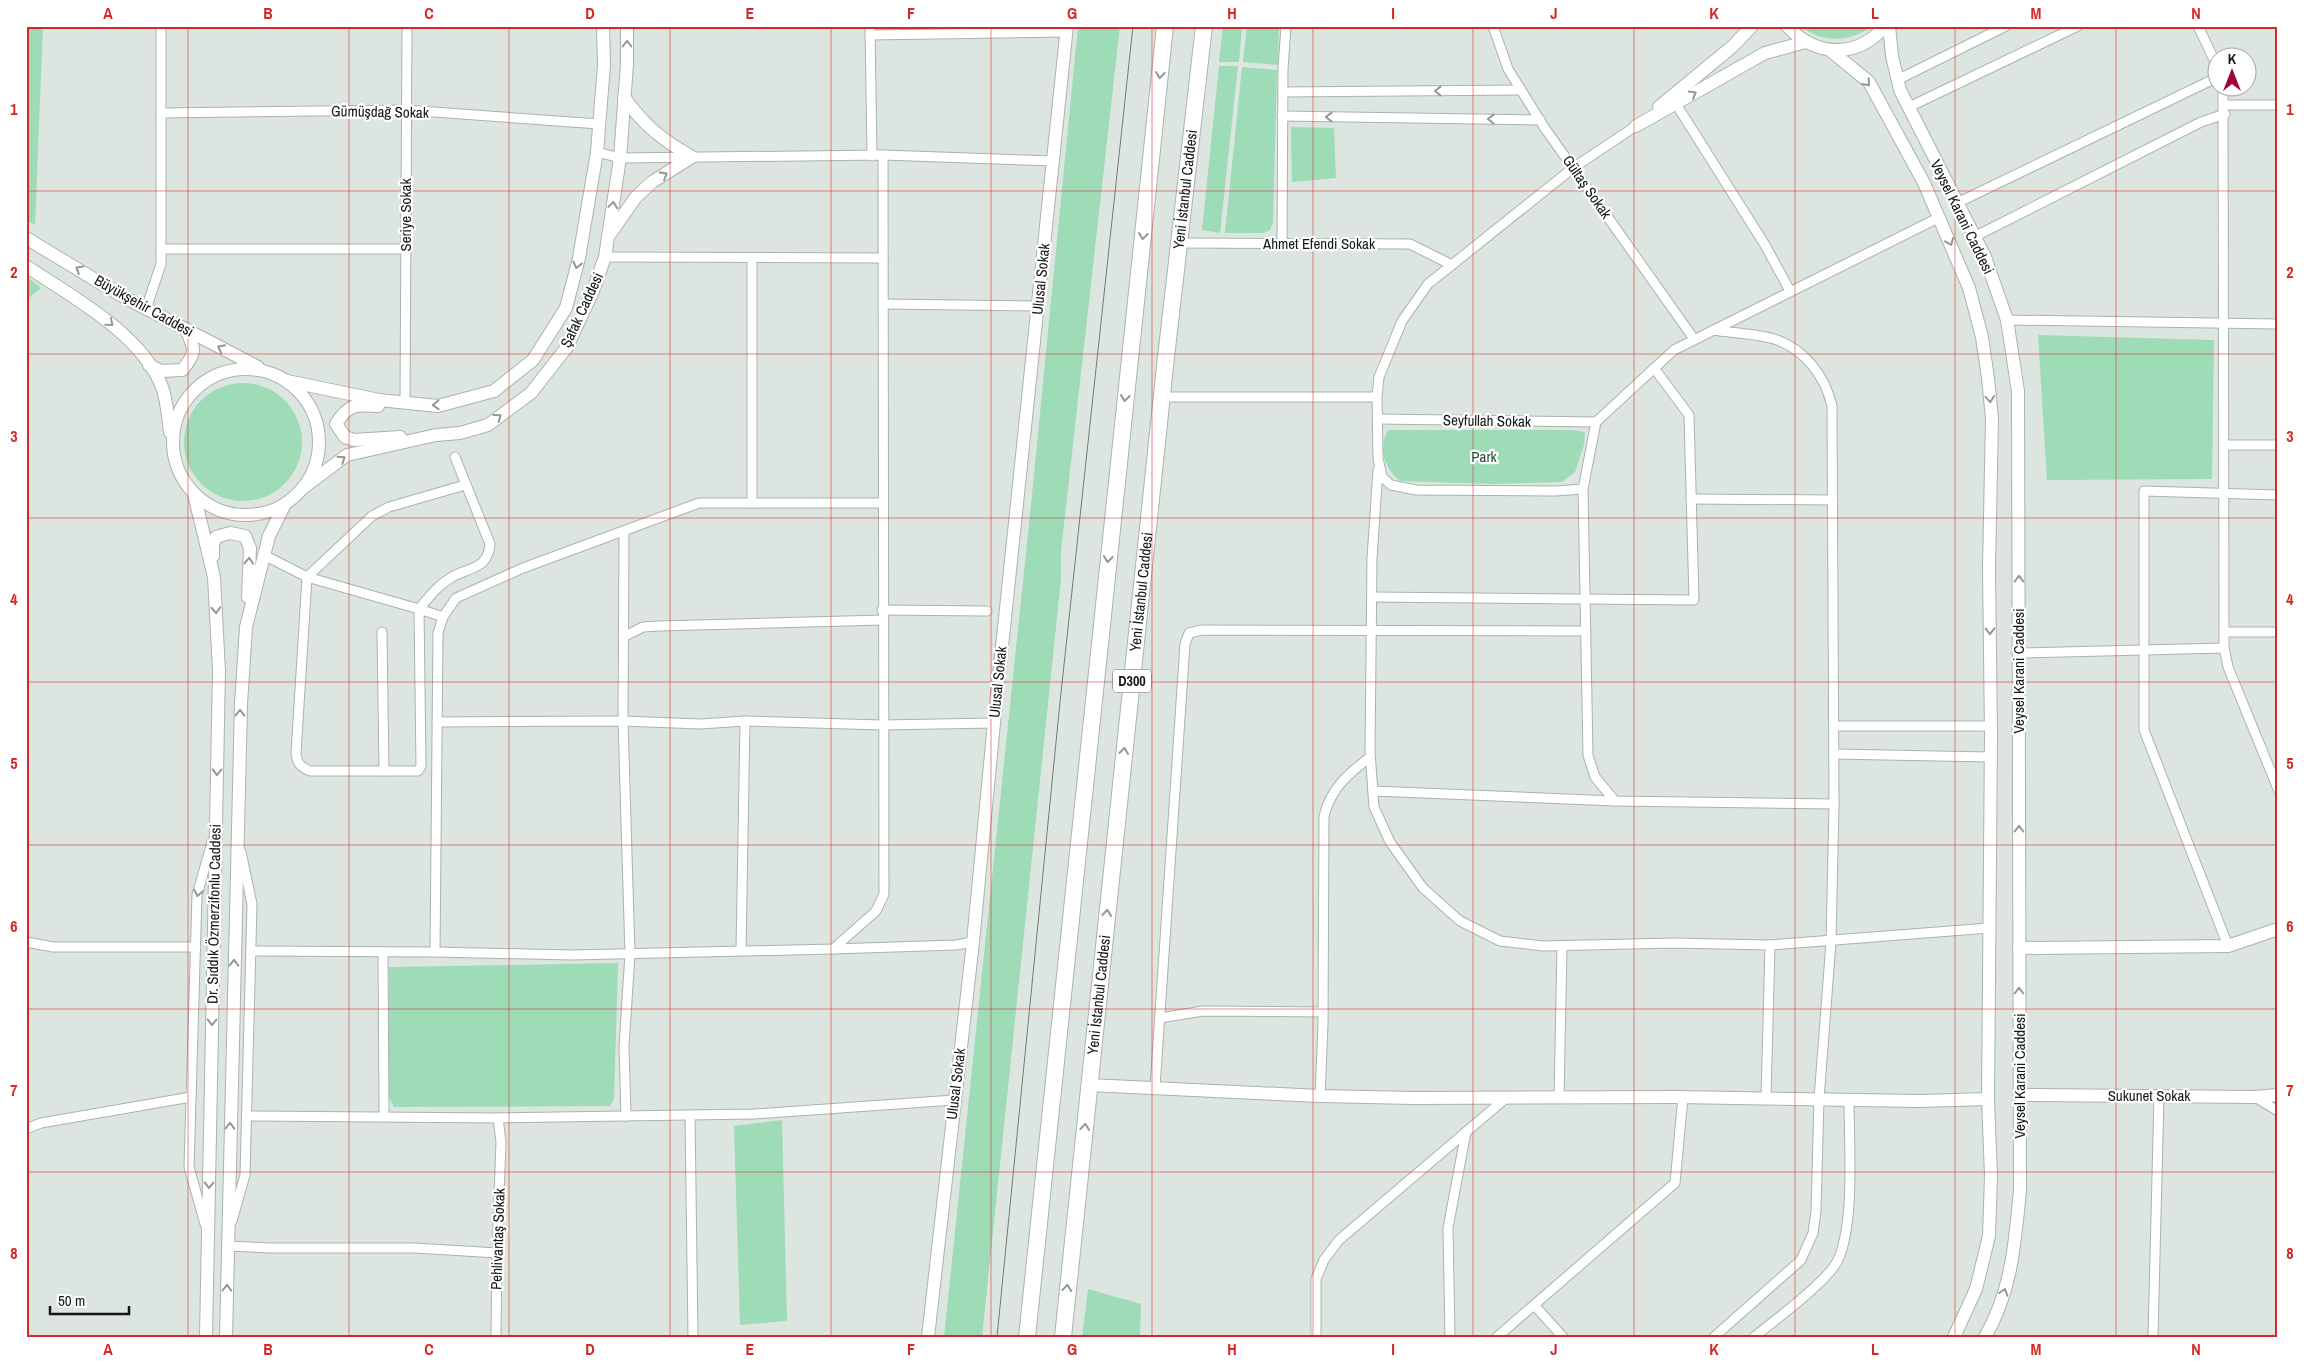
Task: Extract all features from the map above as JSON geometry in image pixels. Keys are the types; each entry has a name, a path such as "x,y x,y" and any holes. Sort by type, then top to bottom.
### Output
{"highway":[{"name":"D300","path":"1027,1337 1165,26"},
{"name":"Yeni İstanbul Caddesi","path":"1063,1337 1162,397 1204,26"}],"main road":[{"name":"Şafak Caddesi","path":"287,381 405,403 438,406 494,391 533,360 566,308 579,258 597,152 604,66 603,26"},
{"name":"Şafak Caddesi","path":"303,488 347,455 432,436 460,433 488,424 531,393 566,347 593,291 605,257 620,158 627,26"},
{"path":"1636,126 1733,46 1752,26"},
{"path":"1787,26 1796,36 1806,42 1831,51 1850,49 1866,42 1885,26"},
{"name":"Veysel Karani Caddesi","path":"1889,26 1897,80 1985,257 2007,320 2018,390 2020,1190 2013,1264 1994,1322 1985,1337"},
{"name":"Ulusal Sokak","path":"928,1337 973,942 1066,29"},
{"path":"1636,126 1765,53 1806,42"},
{"name":"Veysel Karani Caddesi","path":"1831,51 1869,82 1924,183 1969,288 1982,337 1988,378 1992,420 1989,567 1991,726 1988,1099 1991,1176 1988,1236 1976,1289 1954,1337"},
{"path":"608,236 641,192 652,182 692,157 663,141 638,117 624,97"},
{"name":"Büyükşehir Caddesi","path":"26,238 146,309 264,370"},
{"name":"Büyükşehir Caddesi","path":"26,266 104,318 138,348 162,386 172,441"},
{"path":"149,365 161,371 182,370 194,355 193,345 186,329"},
{"path":"242,368 264,370 287,381 306,398 317,421 320,446 314,470 303,488 284,506 263,514 241,515 219,510 200,499 185,483 175,463 172,441 176,419 186,400 201,384 220,373 242,368"},
{"path":"405,403 381,406 357,405 344,410 336,424 345,437 354,440 432,436"},
{"name":"Dr. Sıddık Özmerzifonlu Caddesi","path":"194,494 214,576 219,671 206,1337"},
{"name":"Dr. Sıddık Özmerzifonlu Caddesi","path":"226,1337 241,704 246,627 269,536 284,506"},
{"path":"214,576 213,544 216,536 230,533 245,536 250,548 246,627"},
{"path":"2019,948 2228,946 2278,929"},
{"path":"1089,1086 1155,1087 1320,1096 1683,1097 1919,1101 1988,1099"},
{"name":"Sukunet Sokak","path":"2020,1096 2255,1097 2278,1095"}],"street":[{"path":"146,309 161,264 161,26"},
{"name":"Seriye Sokak","path":"405,403 407,26"},
{"path":"1282,243 1282,116 1286,26"},
{"name":"Gültaş Sokak","path":"1493,26 1508,69 1540,120 1694,340"},
{"path":"1897,80 2006,26"},
{"path":"1909,107 2078,26"},
{"path":"2198,26 2208,48"},
{"path":"872,156 870,30 1066,29"},
{"path":"1957,204 2206,83"},
{"path":"1283,92 1521,90"},
{"path":"2224,98 2224,648 2228,667 2278,789"},
{"path":"1676,104 1765,245 1790,291"},
{"path":"1974,237 2225,110 2278,105"},
{"name":"Gümüşdağ Sokak","path":"161,113 406,110 599,124"},
{"path":"1282,116 1540,120"},
{"path":"1636,126 1573,168 1428,284 1402,321 1379,377 1377,397 1378,458 1372,597 1370,758 1374,807 1390,842 1423,888 1460,921 1500,941 1543,946 1770,945 1831,942 1989,928"},
{"path":"597,152 620,158 883,155 1053,161"},
{"path":"833,949 876,911 884,894 882,725 883,155"},
{"path":"1615,801 1595,777 1588,755 1583,489 1596,422 1674,350 1940,217"},
{"name":"Ahmet Efendi Sokak","path":"1180,242 1410,244 1452,265"},
{"path":"161,249 406,249"},
{"path":"605,257 883,258"},
{"path":"752,258 752,503"},
{"path":"883,304 1038,306"},
{"path":"2007,320 2278,324"},
{"path":"1713,330 1774,339 1804,356 1820,376 1828,390 1832,406 1834,726 1831,942 1819,1100 1816,1211 1813,1233 1801,1260 1714,1337"},
{"path":"1372,597 1694,600 1689,415 1654,368"},
{"path":"1162,397 1377,397"},
{"name":"Seyfullah Sokak","path":"1378,419 1596,422"},
{"path":"2224,445 2278,445"},
{"path":"455,457 490,544 489,555 480,565 453,577 433,592 419,609 421,766 418,771 413,772 310,772 301,767 297,761 307,577 372,516 408,501 465,485"},
{"path":"1378,458 1382,477 1392,485 1416,490 1555,491 1583,489"},
{"path":"2228,946 2144,730 2142,650 2144,491 2278,495"},
{"path":"1691,499 1833,500"},
{"path":"435,952 438,634 443,617 456,598 522,568 699,503 882,502"},
{"path":"624,531 623,721 630,954 624,1047 626,1116"},
{"path":"264,555 307,577 443,617"},
{"path":"882,610 987,610"},
{"path":"624,637 643,627 882,620"},
{"path":"1155,1087 1186,638 1189,633 1202,630 1586,631"},
{"path":"382,632 384,771"},
{"path":"2224,632 2278,632"},
{"path":"2019,653 2224,648"},
{"path":"437,722 623,721 700,724 745,721 882,725 994,723"},
{"path":"741,951 745,721"},
{"path":"1834,726 1991,726"},
{"path":"1834,754 1990,757"},
{"path":"1320,1096 1323,1012 1324,816 1329,801 1344,777 1370,758"},
{"path":"1373,792 1615,801 1834,804"},
{"path":"208,1235 189,1167 197,895 216,830"},
{"path":"238,834 252,904 247,1116 245,1175 228,1240 270,1248 415,1248 497,1253"},
{"path":"26,942 53,947 196,947"},
{"path":"251,951 572,955 833,949 956,945 973,942"},
{"path":"1766,1098 1770,945"},
{"path":"1559,1098 1562,946"},
{"path":"383,952 384,1116"},
{"path":"1160,1018 1203,1011 1323,1012"},
{"path":"2153,1337 2159,1096"},
{"path":"26,1130 41,1123 191,1097"},
{"path":"1500,1336 1675,1183 1683,1097"},
{"path":"2255,1097 2278,1111"},
{"path":"1316,1337 1316,1279 1324,1260 1339,1240 1506,1098"},
{"path":"247,1116 498,1118 754,1114 954,1100"},
{"path":"1754,1337 1818,1284 1838,1260 1848,1212 1850,1100"},
{"path":"690,1115 694,1337"},
{"name":"Pehlivantaş Sokak","path":"496,1337 501,1142 498,1118"},
{"path":"1450,1337 1448,1228 1466,1132"},
{"path":"1534,1305 1563,1337"}],"green space":[{"path":"26,26 43,26 35,225 26,220"},
{"path":"1078,26 1120,26 1061,551 1061,579 982,1337 944,1337 1031,505"},
{"path":"1223,26 1242,26 1239,62 1219,62"},
{"path":"1247,26 1279,26 1278,65 1243,62"},
{"path":"1802,26 1871,26 1855,35 1836,39 1818,36"},
{"path":"1219,66 1238,66 1220,233 1202,230"},
{"path":"1242,67 1277,70 1273,223 1270,230 1264,233 1225,233"},
{"path":"1291,127 1334,128 1336,178 1292,182"},
{"path":"26,276 41,288 26,300"},
{"path":"2038,335 2214,340 2212,479 2047,480"},
{"path":"243,383 266,387 285,400 298,419 302,442 298,465 285,484 266,497 243,501 220,497 201,484 188,465 184,442 188,419 201,400 220,387"},
{"name":"Park","path":"1388,430 1571,430 1585,432 1584,445 1575,472 1562,482 1492,484 1400,481 1394,476 1384,458 1383,444"},
{"path":"618,963 614,1099 610,1106 394,1107 389,1097 389,967"},
{"path":"782,1120 787,1321 740,1325 734,1126"},
{"path":"1088,1289 1141,1304 1140,1337 1082,1337"}],"tram line":[{"path":"997,1337 1060,702 1133,26"}]}
